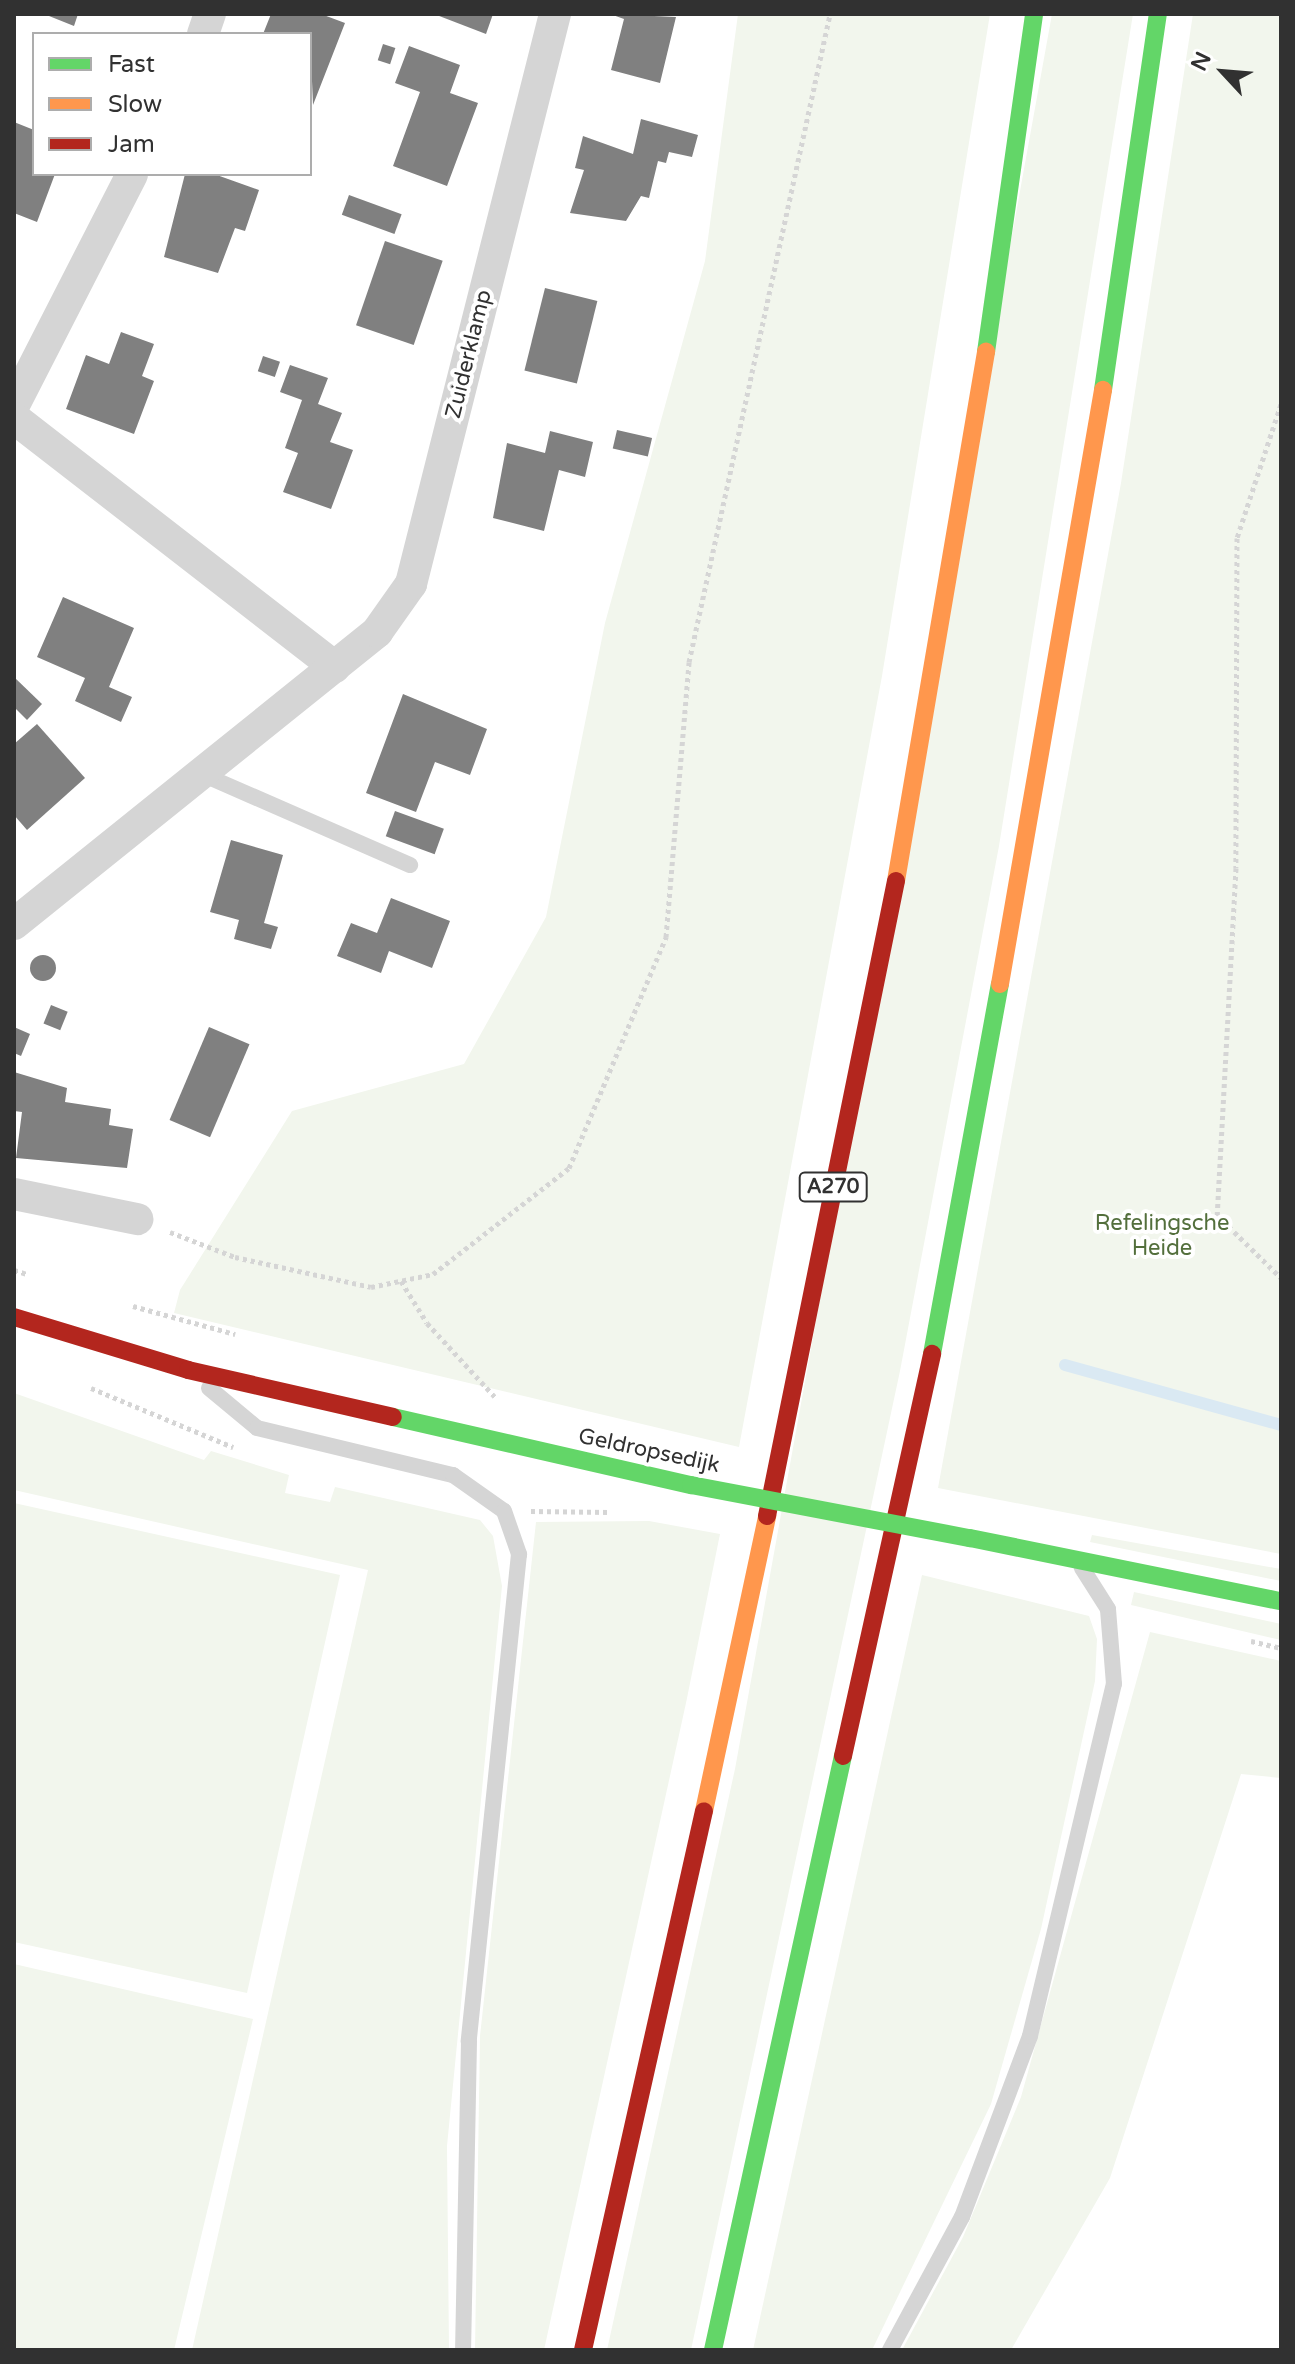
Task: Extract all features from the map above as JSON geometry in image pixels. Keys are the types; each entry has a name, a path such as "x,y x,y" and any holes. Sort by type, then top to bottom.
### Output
{"main road":[{"name":"A270","path":"583,2350 739,1654 895,885 990,327 1034,14"},
{"path":"713,2350 952,1261 1110,349 1158,14"},
{"name":"Geldropsedijk","path":"14,1317 188,1370 691,1485 1075,1557 1281,1601"}],"street":[{"name":"Zuiderklamp","path":"14,924 204,775 377,632 411,584 555,14"},
{"path":"14,405 131,176"},
{"path":"14,418 335,667"},
{"path":"14,1194 137,1219"}],"lane":[{"path":"204,775 410,865"},
{"path":"188,1370 257,1428 453,1475 504,1511 519,1554 469,2041 463,2350"},
{"path":"890,2350 962,2217 1030,2036 1114,1684 1108,1609 1075,1557"}],"path":[{"path":"137,1219 235,1257 371,1287 433,1274 569,1168 666,937 689,662 830,14"},
{"path":"1281,404 1237,538 1236,868 1217,1215 1281,1278"},
{"path":"401,1281 427,1323 502,1403"}],"green space":[{"path":"738,14 990,14 882,676 739,1447 174,1313 180,1290 292,1111 464,1064 546,917 605,623 705,261"},
{"path":"1052,14 1133,14 999,846 900,1371 691,2350 607,2350 735,1769"},
{"name":"Refelingsche Heide","path":"1193,14 1281,14 1281,1554 938,1488 1121,483"},
{"path":"14,1393 204,1460 211,1451 289,1475 285,1493 330,1502 335,1487 480,1520 493,1536 502,1586 447,2146 449,2350 192,2350 368,1570 14,1490"},
{"path":"14,1503 340,1575 247,1993 14,1942"},
{"path":"649,1521 720,1534 686,1703 544,2350 475,2350 480,2036 536,1522"},
{"path":"1092,1535 1281,1569 1281,1581 1090,1542"},
{"path":"922,1575 1089,1616 1097,1639 1095,1681 1041,1929 991,2104 872,2350 753,2350"},
{"path":"1134,1592 1281,1624 1281,1640 1131,1605"},
{"path":"1150,1632 1281,1661 1281,1778 1241,1774 1110,2178 1011,2350 902,2350 963,2237 1021,2097"},
{"path":"14,1964 253,2019 174,2350 14,2350"}],"building":[{"path":"44,14 78,14 74,26"},
{"path":"271,14 321,14 345,23 313,105 312,32 264,32"},
{"path":"434,14 493,14 486,34"},
{"path":"610,14 676,17 660,83 611,70 624,19"},
{"path":"383,44 395,48 390,64 378,60"},
{"path":"409,46 460,65 450,93 478,103 447,186 393,166 420,92 395,83"},
{"path":"641,119 698,135 692,157 669,152 666,163 658,161 649,198 641,196 626,221 570,213 584,170 575,168 583,136 633,154"},
{"path":"14,122 32,129 32,176 54,176 37,222 14,213"},
{"path":"184,176 220,176 259,190 245,231 235,228 218,273 164,257"},
{"path":"349,195 402,214 394,234 342,215"},
{"path":"385,241 443,261 414,345 356,325"},
{"path":"545,288 597,301 577,384 524,370"},
{"path":"121,332 154,344 142,376 154,381 134,434 66,409 86,355 109,364"},
{"path":"263,356 280,362 275,377 258,371"},
{"path":"290,365 328,378 318,404 342,413 330,442 353,450 331,509 283,492 298,453 285,448 302,400 280,392"},
{"path":"617,430 652,438 648,457 613,449"},
{"path":"550,431 593,442 585,477 559,470 544,531 493,518 507,443 545,453"},
{"path":"63,597 134,628 109,687 132,697 121,722 75,701 85,678 37,657"},
{"path":"14,677 42,704 27,720 14,707"},
{"path":"403,694 487,729 470,775 435,762 416,812 366,793"},
{"path":"37,724 85,778 27,830 14,815 14,744"},
{"path":"395,811 444,829 435,854 386,836"},
{"path":"231,840 283,855 264,923 278,927 271,949 234,939 239,920 210,912"},
{"path":"391,898 450,921 432,968 389,951 381,973 337,956 351,923 377,933"},
{"path":"43,955 52,959 56,968 52,977 43,981 34,977 30,968 34,959"},
{"path":"51,1005 68,1012 60,1030 44,1024"},
{"path":"14,1027 30,1034 21,1056 14,1053"},
{"path":"209,1027 250,1044 210,1137 170,1120"},
{"path":"14,1072 67,1088 65,1102 111,1109 109,1125 133,1129 127,1168 16,1158 22,1112 14,1111"}],"waterway":[{"path":"1065,1365 1281,1425"}],"traffic: fast":[{"path":"986,352 1034,14"},
{"path":"1103,390 1158,14"},
{"path":"932,1354 1000,984"},
{"path":"393,1417 691,1485"},
{"path":"691,1485 970,1538"},
{"path":"970,1538 1281,1601"},
{"path":"713,2350 843,1756"}],"traffic: slow":[{"path":"896,881 986,352"},
{"path":"1000,984 1103,390"},
{"path":"704,1811 767,1516"}],"traffic: jam":[{"path":"767,1516 896,881"},
{"path":"14,1317 188,1370 393,1417"},
{"path":"843,1756 932,1354"},
{"path":"583,2350 704,1811"}]}
